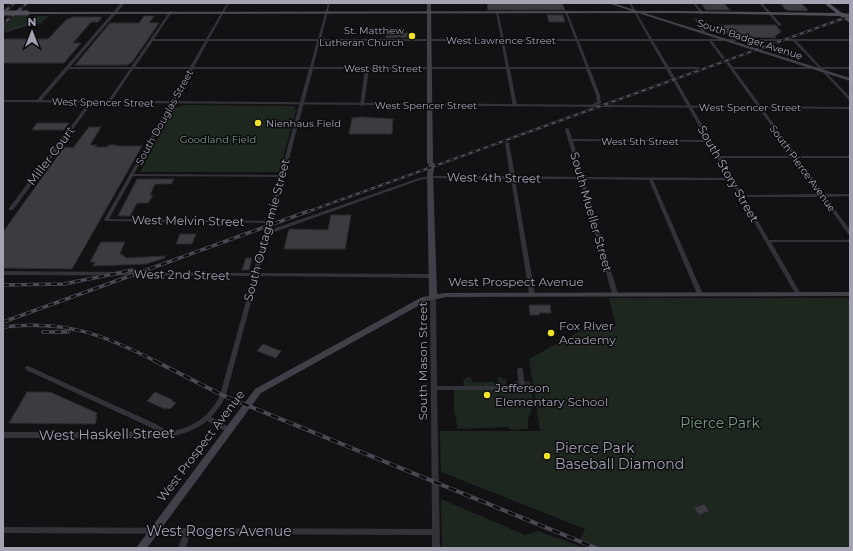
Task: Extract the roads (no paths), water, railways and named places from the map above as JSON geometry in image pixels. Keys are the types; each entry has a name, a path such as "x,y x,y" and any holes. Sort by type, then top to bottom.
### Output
{"main road":[{"name":"South Mason Street","path":"429,3 430,163 428,164 428,172 431,176 433,297"},
{"path":"826,3 845,14"},
{"path":"832,3 845,14 850,22"},
{"path":"611,4 644,14 702,13"},
{"path":"611,4 619,9 615,12"},
{"path":"144,15 157,12"},
{"path":"3,14 157,12 170,14"},
{"path":"114,13 144,15 635,12"},
{"path":"566,13 635,12 845,14"},
{"name":"South Badger Avenue","path":"644,14 850,80"},
{"name":"West Prospect Avenue","path":"141,548 254,396 262,388 425,299 446,295 850,294"}],"street":[{"path":"38,102 123,3"},
{"name":"South Douglas Street","path":"106,220 228,3"},
{"name":"South Outagamie Street","path":"207,418 216,410 223,395 329,3"},
{"name":"South Story Street","path":"630,3 798,294"},
{"path":"694,3 702,13"},
{"path":"760,3 780,25"},
{"path":"498,13 515,106"},
{"path":"566,13 598,96 599,103 592,106"},
{"path":"108,102 170,14"},
{"path":"696,19 703,33"},
{"name":"West Lawrence Street","path":"151,40 850,40"},
{"path":"710,40 723,58"},
{"path":"794,40 850,99"},
{"name":"South Pierce Avenue","path":"728,64 850,233"},
{"name":"West 8th Street","path":"68,68 698,68"},
{"path":"362,105 367,68"},
{"path":"731,68 850,68"},
{"path":"598,96 603,102 602,106"},
{"name":"West Spencer Street","path":"3,101 850,108"},
{"name":"Miller Court","path":"11,210 91,102"},
{"name":"South Mueller Street","path":"567,129 615,294"},
{"name":"West 5th Street","path":"570,140 709,141"},
{"path":"507,144 532,294"},
{"path":"719,157 850,157"},
{"path":"131,176 282,176"},
{"name":"West 4th Street","path":"266,234 431,176 581,179 732,179"},
{"path":"651,179 700,294"},
{"path":"741,196 850,195"},
{"name":"West Melvin Street","path":"106,220 270,222"},
{"path":"767,241 850,241"},
{"name":"West 2nd Street","path":"3,273 433,276"},
{"name":"South Mason Street","path":"433,297 436,548"},
{"path":"28,368 154,426 168,435"},
{"path":"434,388 522,388 520,370"},
{"path":"207,418 229,430"},
{"name":"West Haskell Street","path":"3,435 168,435 189,430 207,418"},
{"name":"West Rogers Avenue","path":"3,530 435,532"},
{"path":"182,548 187,531"}],"waterway":[{"path":"6,32 37,20"}],"railway":[{"path":"3,13 14,3"},
{"path":"3,24 27,3"},
{"path":"307,212 850,16"},
{"path":"3,322 309,211"},
{"path":"3,285 64,284 133,270"},
{"path":"3,327 25,325 46,326 83,331 119,344 155,361"},
{"path":"43,332 68,332"},
{"path":"155,361 222,395 596,548"}],"place":[{"name":"St. Matthew Lutheran Church","path":"412,36"},
{"name":"Nienhaus Field","path":"258,123"},
{"name":"Fox River Academy","path":"551,333"},
{"name":"Jefferson Elementary School","path":"487,395"},
{"name":"Pierce Park Baseball Diamond","path":"547,456"}],"park label":[{"name":"Goodland Field","path":"218,139"},
{"name":"Pierce Park","path":"720,423"}]}
